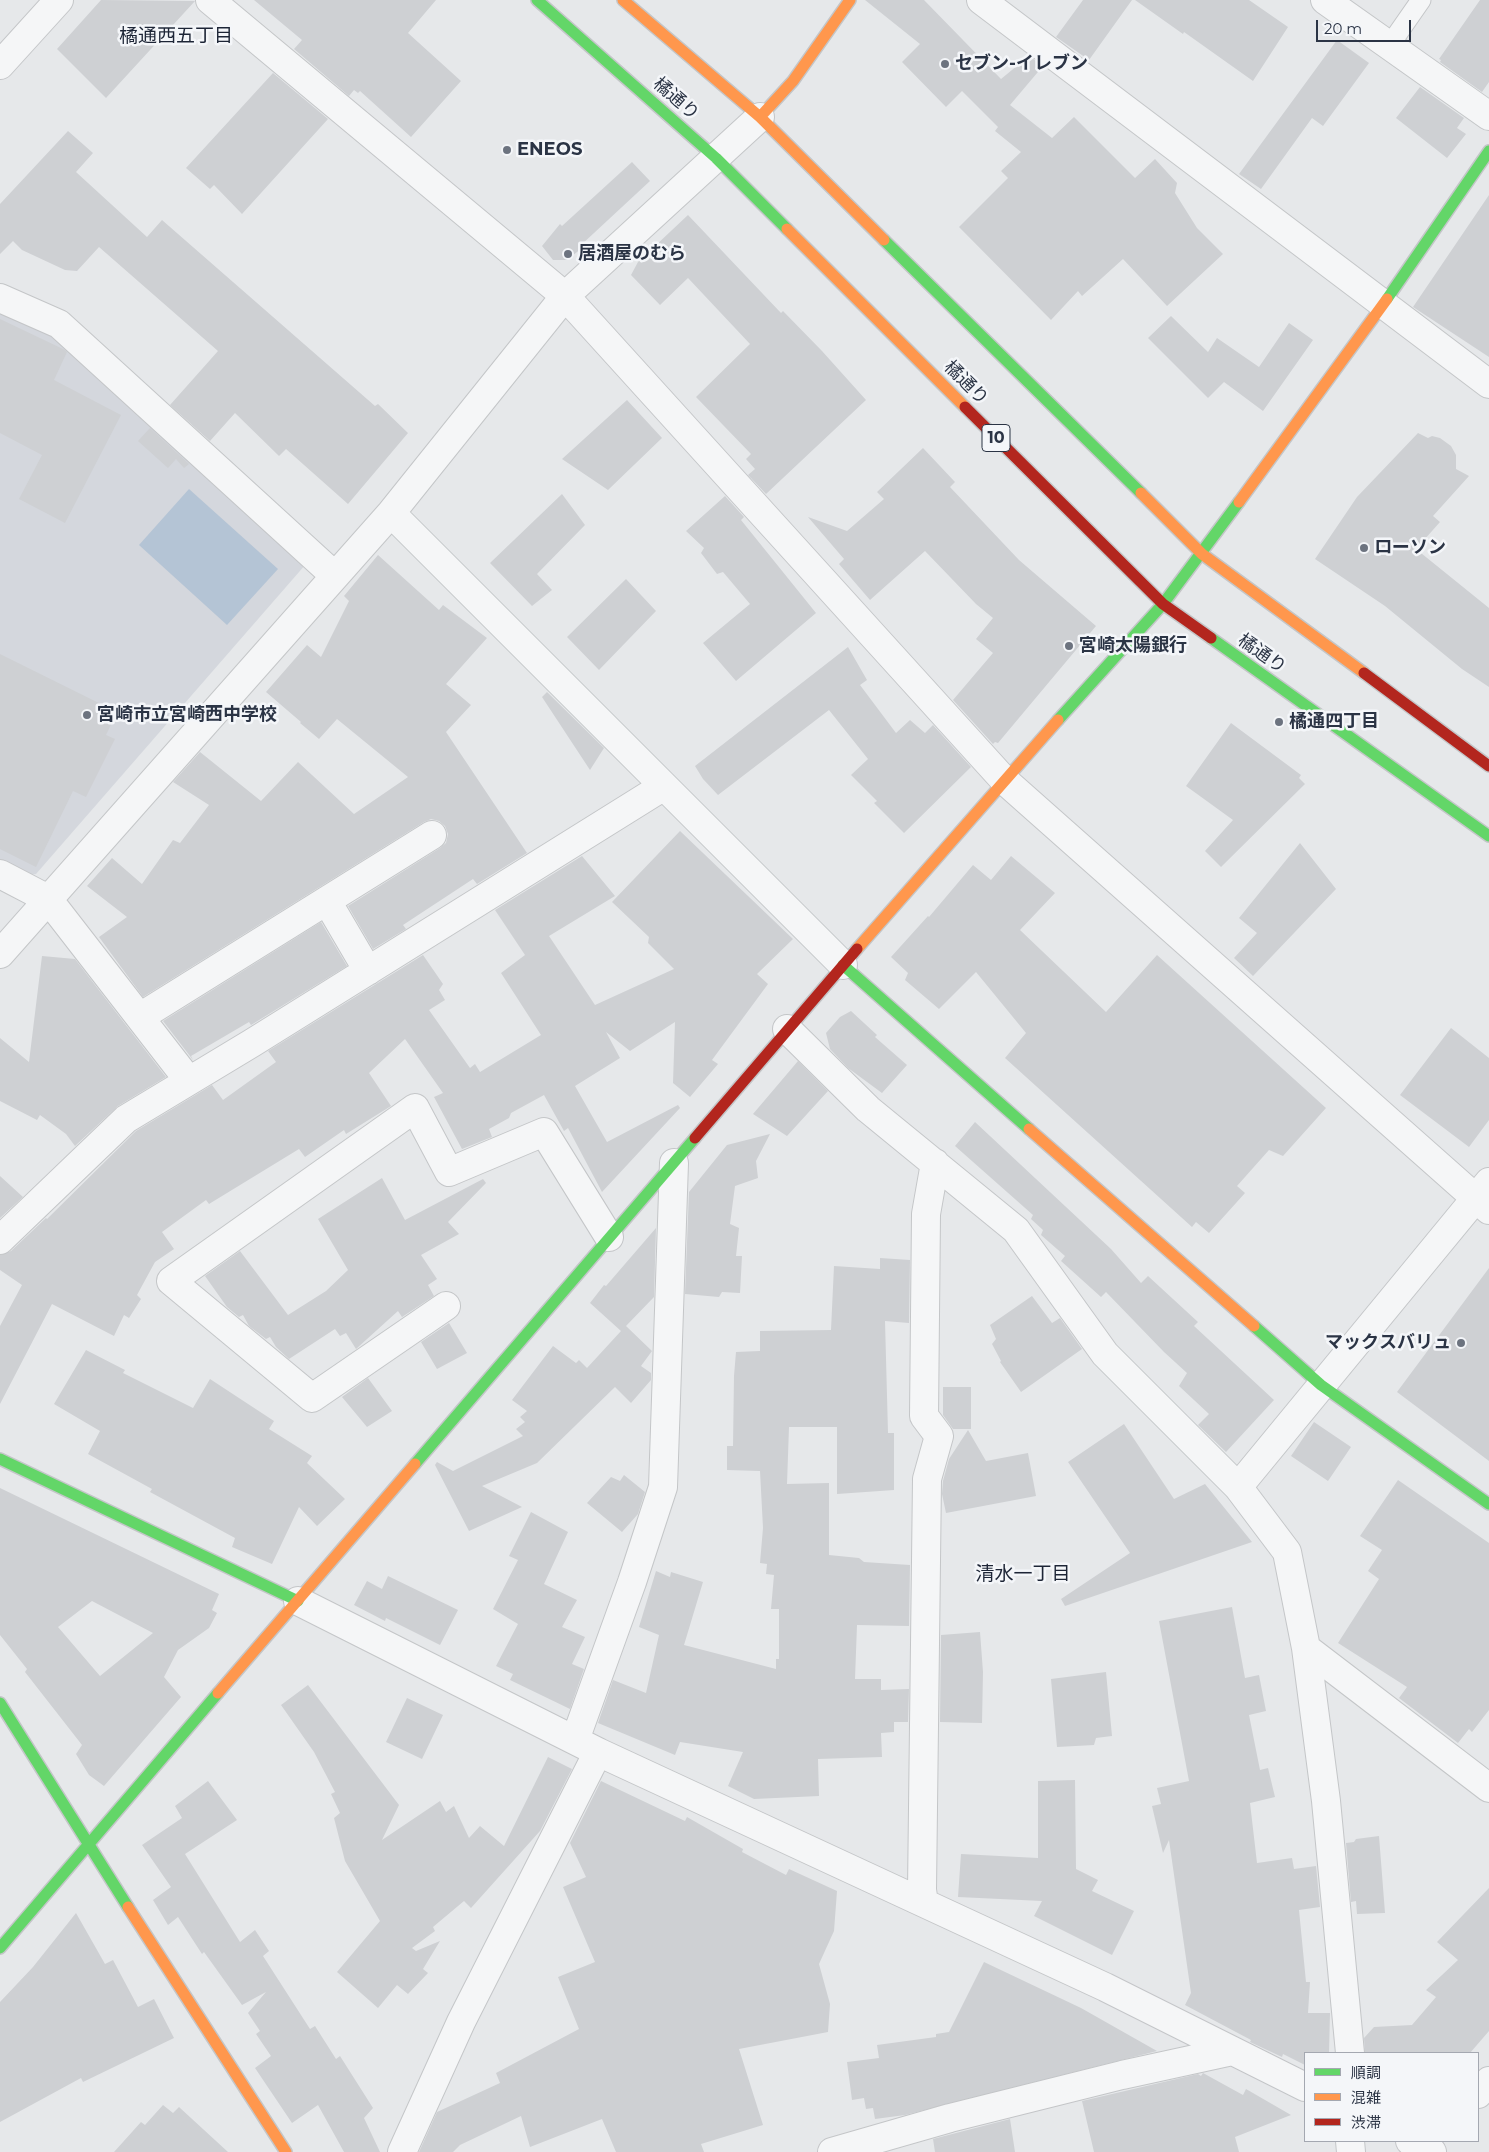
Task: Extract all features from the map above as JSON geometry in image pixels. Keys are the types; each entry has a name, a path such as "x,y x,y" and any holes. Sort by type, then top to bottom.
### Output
{"main road":[{"name":"橘通り","path":"537,0 716,158 1163,604 1489,836"},
{"path":"624,0 760,117 1202,554 1489,766"},
{"path":"760,117 793,81 850,0"},
{"path":"0,1948 787,1029 1004,780 1163,604 1202,554 1383,304 1489,151"},
{"path":"843,965 1320,1385 1489,1504"},
{"path":"0,1459 298,1601"},
{"path":"0,1702 89,1846 286,2152"}],"street":[{"path":"0,65 58,0"},
{"path":"210,0 565,296 1004,780 1484,1197 1320,1385 1238,1487"},
{"path":"981,0 1489,384"},
{"path":"1324,0 1489,116"},
{"path":"0,954 391,513 565,296 760,117"},
{"path":"0,298 59,324 335,576"},
{"path":"391,513 843,965"},
{"path":"0,1240 126,1119 368,971 664,786"},
{"path":"140,1017 432,835"},
{"path":"0,874 48,899 189,1081"},
{"path":"326,901 368,971"},
{"path":"787,1029 868,1109 1016,1230 1106,1354 1238,1487 1287,1552 1306,1648 1326,1801 1350,2052"},
{"path":"446,1306 312,1398 171,1280 415,1108 449,1172 544,1132 609,1237"},
{"path":"402,2152 586,1746 632,1582 663,1487 674,1163"},
{"path":"924,1904 922,1890 927,1479 939,1436 924,1416 926,1214 935,1163"},
{"path":"298,1601 586,1746 1105,1987 1304,2087"},
{"path":"1306,1648 1489,1788"},
{"path":"832,2152 950,2118 1122,2075 1232,2051"},
{"path":"1479,2093 1489,2081"}],"lane":[{"path":"1389,46 1422,0"}],"shaded area":[{"name":"宮崎市立宮崎西中学校","path":"0,310 52,332 306,564 36,874 19,876 0,866"}],"water":[{"path":"189,489 278,569 227,625 139,545"}],"building":[{"path":"101,0 195,1 106,98 57,49"},
{"path":"254,0 436,0 408,33 461,81 411,137 360,91 358,93 354,90 349,96 294,49 302,40"},
{"path":"865,0 924,0 1001,79 1029,56 1043,66 1010,105 1052,138 1074,117 1135,178 1155,159 1177,183 1175,193 1197,228 1223,254 1167,306 1123,259 1082,296 1078,291 1051,320 959,227 1008,178 1001,171 1021,152 995,131 998,127 962,91 946,107 902,62 920,44"},
{"path":"1083,0 1132,0 1089,60 1056,37"},
{"path":"1135,0 1249,0 1288,27 1253,81"},
{"path":"1480,0 1489,0 1489,82 1482,92 1440,62 1441,60 1439,59"},
{"path":"1337,40 1369,63 1323,126 1312,118 1261,189 1239,174"},
{"path":"273,73 328,119 242,214 214,185 210,189 186,168"},
{"path":"1420,87 1464,118 1457,128 1466,134 1447,158 1396,118"},
{"path":"68,131 93,153 76,172 147,237 162,220 375,406 378,404 408,433 348,504 286,449 279,456 235,413 210,441 170,405 218,351 99,247 77,271 65,270 22,250 13,241 0,254 0,204"},
{"path":"632,162 650,181 580,246 582,248 567,260 553,260 542,246 560,224 562,226"},
{"path":"1489,195 1489,357 1413,307"},
{"path":"688,215 781,313 783,311 822,351 866,400 766,494 748,475 755,469 746,459 751,454 696,397 750,344 688,278 660,305 631,275 638,262"},
{"path":"1171,316 1208,352 1217,338 1259,367 1289,323 1313,340 1263,411 1224,382 1208,398 1148,338"},
{"path":"0,319 67,352 54,380 121,415 65,523 19,499 42,455 0,433"},
{"path":"627,400 662,438 608,490 562,459"},
{"path":"150,428 189,464 184,468 176,459 168,468 138,441"},
{"path":"1418,433 1428,438 1432,436 1440,438 1451,446 1456,455 1456,469 1469,476 1433,516 1440,522 1416,549 1489,608 1489,687 1462,669 1385,606 1315,559 1357,497"},
{"path":"923,448 955,482 950,487 1019,560 1096,626 998,743 995,742 993,744 953,700 993,653 976,639 993,618 976,604 925,551 870,600 839,564 844,559 808,517 847,531 884,499 877,492"},
{"path":"562,494 585,525 537,574 552,590 532,606 490,563"},
{"path":"725,496 744,517 741,520 816,613 736,681 703,643 750,604 723,572 717,574 701,553 704,548 686,531"},
{"path":"378,555 439,610 443,605 487,638 446,684 471,705 446,732 527,853 477,884 473,879 403,925 406,929 373,949 348,906 446,843 448,834 445,826 439,821 431,819 143,997 99,937 127,917 87,886 112,858 142,884 173,840 180,843 209,805 173,782 200,752 261,801 298,762 354,814 408,777 337,719 319,739 266,692 307,645 321,657 349,601 344,596"},
{"path":"626,579 656,611 599,670 567,637"},
{"path":"848,647 867,680 860,685 896,733 910,720 925,733 933,725 971,767 904,833 874,803 877,801 851,775 868,759 829,710 718,795 703,779 695,766"},
{"path":"0,654 117,712 106,735 115,739 86,797 73,791 36,867 0,849"},
{"path":"547,692 604,748 590,770 542,697"},
{"path":"1231,723 1301,775 1299,778 1305,784 1221,867 1205,851 1233,820 1186,786"},
{"path":"680,831 793,939 757,974 768,984 712,1060 718,1064 690,1097 673,1083 675,1022 630,1051 606,1032 620,1058 575,1086 607,1142 678,1105 680,1108 602,1192 568,1128 564,1131 544,1095 511,1113 509,1118 489,1129 492,1137 462,1149 434,1097 443,1093 405,1039 369,1073 391,1106 346,1134 344,1130 305,1157 299,1149 209,1204 206,1200 162,1232 174,1249 155,1262 137,1295 141,1299 129,1318 124,1315 114,1336 52,1304 0,1404 0,1326 22,1285 0,1270 0,1255 11,1251 47,1219 136,1131 212,1085 223,1100 276,1062 268,1051 423,955 443,984 439,990 445,1000 429,1010 470,1068 475,1064 480,1072 541,1035 501,973 525,955 495,910 582,856 615,896 549,936 595,1005 674,969 648,943 649,937 612,902"},
{"path":"1300,843 1336,889 1253,976 1234,958 1257,933 1239,918"},
{"path":"1011,856 1055,893 1020,930 1106,1012 1157,955 1326,1108 1283,1156 1269,1150 1237,1186 1245,1193 1209,1233 1196,1222 1192,1227 1005,1058 1026,1033 976,972 939,1009 905,980 908,973 891,957 929,917 973,865 991,880"},
{"path":"321,922 347,966 251,1025 249,1022 191,1056 193,1060 163,1021"},
{"path":"42,956 75,959 166,1077 118,1106 75,1146 66,1134 40,1115 37,1120 0,1101 0,1038 29,1062"},
{"path":"851,1011 877,1035 875,1037 907,1065 882,1093 848,1068 830,1049 826,1033 840,1017"},
{"path":"1451,1028 1489,1058 1489,1120 1469,1147 1400,1095"},
{"path":"798,1061 828,1091 787,1136 753,1114"},
{"path":"975,1122 1111,1249 1141,1283 1148,1276 1198,1322 1194,1326 1274,1400 1226,1452 1198,1425 1209,1414 1179,1386 1187,1373 1106,1292 1101,1297 1061,1261 1065,1256 1041,1235 1043,1230 1031,1219 1033,1215 955,1146"},
{"path":"770,1134 756,1161 758,1178 735,1186 730,1224 739,1228 736,1256 742,1256 740,1293 722,1292 719,1297 685,1294 689,1192 727,1145"},
{"path":"0,1176 23,1197 0,1218"},
{"path":"382,1178 405,1220 483,1179 486,1183 448,1222 459,1234 421,1255 437,1279 428,1285 434,1296 402,1317 398,1311 356,1349 346,1333 340,1336 335,1329 289,1359 276,1347 270,1337 266,1339 249,1326 243,1315 239,1317 227,1307 205,1276 240,1251 288,1315 326,1291 348,1270 318,1219"},
{"path":"656,1228 654,1297 626,1326 652,1351 641,1366 651,1373 651,1380 631,1403 615,1387 537,1463 482,1486 522,1507 469,1531 435,1465 437,1462 453,1471 523,1436 516,1429 525,1422 520,1417 527,1411 512,1400 553,1346 576,1363 579,1360 587,1368 621,1331 590,1303"},
{"path":"880,1258 910,1260 909,1323 885,1321 888,1433 894,1433 894,1490 837,1494 837,1427 789,1427 787,1484 829,1483 829,1555 859,1558 864,1562 910,1565 909,1626 857,1625 855,1679 881,1679 881,1690 909,1689 908,1722 894,1722 894,1732 881,1733 882,1757 818,1759 819,1796 754,1799 728,1786 743,1752 680,1742 675,1755 598,1723 613,1680 646,1693 659,1635 639,1627 656,1571 670,1577 671,1572 703,1582 684,1645 776,1669 776,1659 779,1659 779,1609 771,1609 774,1575 766,1574 767,1564 760,1563 763,1528 760,1471 727,1470 727,1446 733,1446 736,1352 760,1351 760,1331 831,1330 834,1266 880,1269"},
{"name":"マックスバリュ","path":"1489,1268 1489,1461 1397,1392"},
{"path":"1032,1296 1052,1323 1060,1318 1082,1349 1021,1392 1000,1362 992,1344 996,1339 990,1325"},
{"path":"449,1323 467,1353 437,1369 421,1342"},
{"path":"86,1350 125,1370 123,1373 193,1408 210,1379 274,1421 269,1429 312,1456 307,1463 345,1499 317,1526 299,1507 272,1564 232,1547 235,1538 150,1492 152,1489 88,1454 100,1431 54,1404"},
{"path":"368,1378 392,1411 367,1427 342,1397"},
{"path":"943,1387 971,1387 971,1429 953,1429 943,1415"},
{"path":"1314,1422 1351,1447 1328,1481 1291,1456"},
{"path":"1124,1424 1174,1499 1205,1484 1252,1542 1065,1606 1061,1599 1130,1553 1068,1462"},
{"path":"968,1430 986,1461 1028,1453 1036,1496 946,1513 942,1494 943,1481 949,1459"},
{"path":"624,1475 645,1492 638,1514 622,1532 587,1503 611,1477 620,1481"},
{"path":"1398,1480 1489,1543 1489,1710 1472,1732 1469,1729 1458,1743 1399,1698 1407,1687 1338,1643 1379,1579 1368,1571 1382,1550 1360,1536"},
{"path":"0,1488 219,1594 212,1610 217,1613 209,1628 178,1650 164,1677 181,1697 104,1786 89,1775 76,1754 82,1745 25,1672 27,1669 0,1635","holes":["92,1601 153,1633 100,1676 58,1627"]},
{"path":"531,1512 568,1532 544,1584 577,1600 562,1627 585,1637 572,1664 584,1669 570,1709 510,1680 513,1674 496,1666 518,1624 493,1609 518,1560 509,1556"},
{"path":"388,1576 458,1610 440,1645 386,1618 385,1621 354,1605 367,1581 382,1589"},
{"path":"1232,1607 1245,1678 1259,1675 1266,1711 1249,1715 1260,1770 1268,1768 1275,1797 1250,1803 1257,1863 1292,1858 1294,1869 1316,1866 1320,1907 1299,1910 1306,1982 1310,1982 1308,2013 1330,2013 1329,2052 1304,2052 1304,2064 1283,2054 1282,2057 1250,2042 1251,2040 1185,2005 1191,1993 1169,1840 1163,1853 1152,1806 1161,1804 1157,1788 1189,1781 1159,1621"},
{"path":"980,1632 983,1672 982,1723 940,1722 941,1635"},
{"path":"1106,1672 1112,1736 1096,1738 1094,1745 1057,1747 1051,1679"},
{"path":"308,1685 399,1805 382,1840 440,1801 446,1812 454,1806 469,1838 480,1826 504,1846 548,1757 572,1769 540,1831 471,1908 464,1901 433,1927 435,1931 412,1948 416,1951 440,1941 423,1969 428,1973 408,1994 397,1985 378,2008 337,1972 380,1921 345,1861 334,1818 340,1813 331,1794 335,1792 314,1752 281,1705"},
{"path":"407,1698 443,1715 422,1759 386,1742"},
{"path":"1075,1780 1076,1869 1098,1880 1092,1891 1134,1911 1112,1955 1034,1916 1042,1901 958,1897 961,1854 1038,1858 1038,1781"},
{"path":"208,1781 237,1820 185,1854 240,1942 255,1930 269,1951 263,1956 310,2029 315,2026 336,2059 340,2056 373,2108 364,2118 380,2152 344,2152 318,2105 292,2123 255,2068 271,2056 256,2034 260,2031 248,2013 266,1992 242,2005 204,1952 202,1954 178,1917 168,1925 153,1900 171,1887 142,1845 182,1818 175,1806"},
{"path":"601,1781 685,1821 687,1817 743,1849 742,1852 786,1875 789,1869 837,1891 834,1931 819,1964 830,2004 828,2032 739,2049 763,2125 701,2144 704,2152 616,2152 602,2119 530,2147 521,2116 460,2145 453,2152 419,2152 437,2112 500,2083 496,2073 579,2029 558,1977 595,1962 563,1887 586,1877 570,1843"},
{"path":"1379,1836 1385,1913 1357,1914 1356,1901 1351,1902 1346,1843 1354,1842 1356,1839"},
{"path":"1489,1888 1489,2031 1471,2052 1365,2052 1364,2038 1374,2027 1412,2025 1436,1997 1426,1990 1458,1960 1437,1942"},
{"path":"76,1913 105,1964 113,1960 138,2007 154,1999 174,2038 83,2082 81,2078 0,2122 0,2002 33,1967"},
{"path":"984,1962 1081,2008 1157,2051 905,2115 875,2119 873,2108 866,2109 864,2098 852,2100 847,2062 879,2058 877,2045 936,2037 936,2034 949,2032"},
{"path":"1203,2073 1243,2095 1246,2089 1291,2115 1235,2137 1239,2152 1094,2152 1082,2101 1198,2074 1201,2076"},
{"path":"163,2105 173,2113 179,2107 228,2152 114,2152 141,2122 145,2125"},
{"path":"1010,2119 1015,2152 935,2152 933,2139"}],"traffic: fast":[{"path":"537,0 716,158 787,229"},
{"path":"1387,299 1489,151"},
{"path":"884,240 1141,493"},
{"path":"1058,720 1163,604 1239,502"},
{"path":"1211,638 1489,836"},
{"path":"843,965 1029,1129"},
{"path":"415,1464 695,1138"},
{"path":"1254,1326 1321,1385 1489,1504"},
{"path":"0,1459 298,1601"},
{"path":"0,1948 218,1693"},
{"path":"0,1703 128,1907"}],"traffic: slow":[{"path":"623,0 760,117 884,240"},
{"path":"760,117 793,81 850,0"},
{"path":"787,229 965,407"},
{"path":"1239,502 1387,299"},
{"path":"1141,493 1202,554 1364,673"},
{"path":"857,949 1058,720"},
{"path":"1029,1129 1254,1326"},
{"path":"218,1693 415,1464"},
{"path":"128,1907 286,2152"}],"traffic: jam":[{"path":"965,407 1163,604 1211,638"},
{"path":"1364,673 1489,766"},
{"path":"695,1138 857,949"}],"place":[{"name":"セブン-イレブン","path":"945,64"},
{"name":"ENEOS","path":"507,150"},
{"name":"居酒屋のむら","path":"568,254"},
{"name":"ローソン","path":"1364,548"},
{"name":"宮崎太陽銀行","path":"1069,646"},
{"name":"宮崎市立宮崎西中学校","path":"87,715"},
{"name":"橘通四丁目","path":"1279,722"},
{"name":"マックスバリュ","path":"1461,1343"}],"district":[{"name":"橘通西五丁目","path":"176,36"},
{"name":"清水一丁目","path":"1023,1574"}]}
